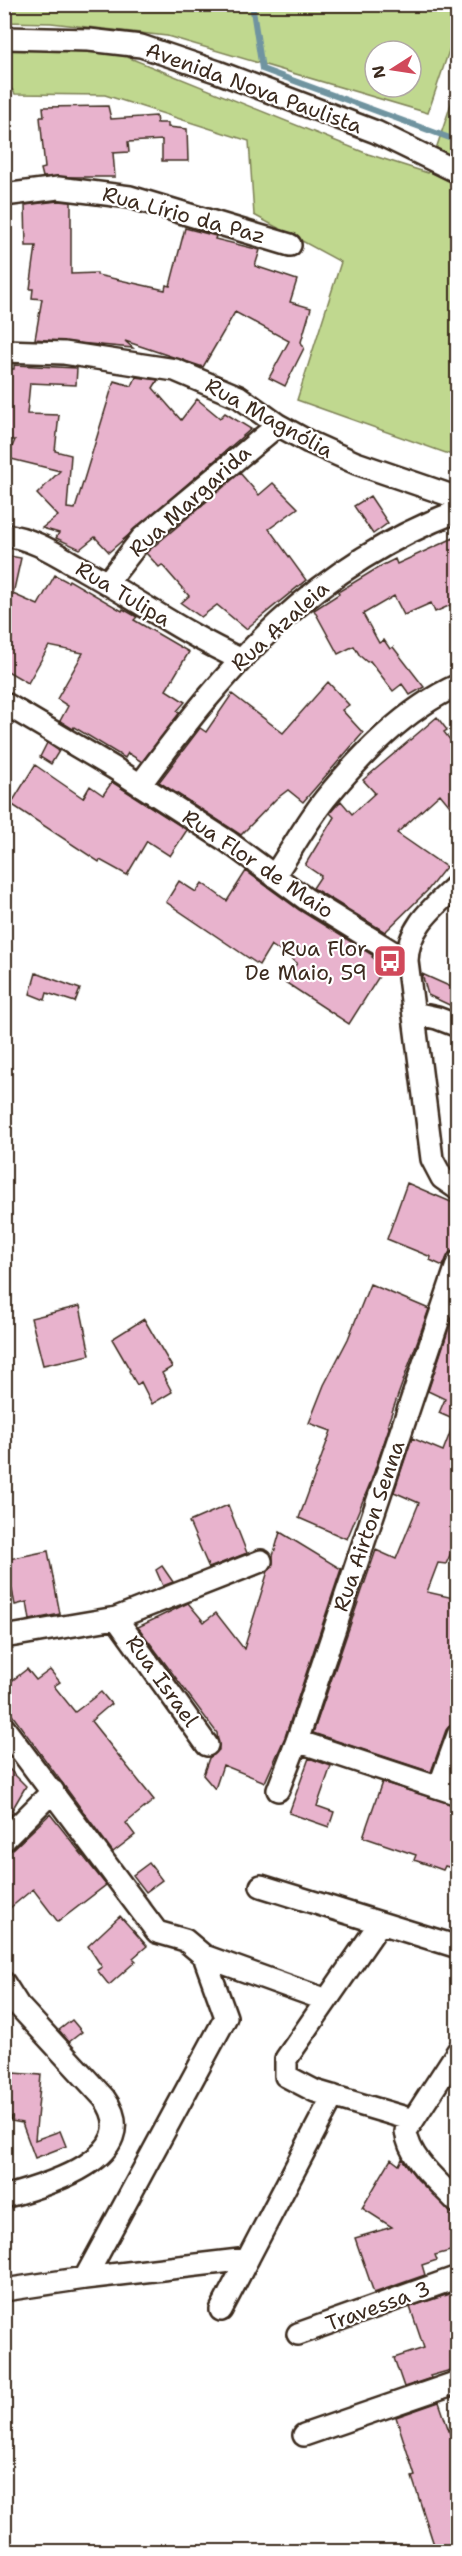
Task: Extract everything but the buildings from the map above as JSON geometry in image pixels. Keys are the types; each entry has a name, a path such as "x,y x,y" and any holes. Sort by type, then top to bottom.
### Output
{"street":[{"name":"Avenida Nova Paulista","path":"4,38 89,40 141,46 218,72 376,132 458,172"},
{"name":"Rua Lírio da Paz","path":"4,195 58,188 119,195 291,245"},
{"name":"Rua Magnólia","path":"4,351 64,353 175,370 239,397 279,425 356,463 458,498"},
{"name":"Rua Margarida","path":"107,583 142,538 279,425"},
{"name":"Rua Azaleia","path":"140,784 193,713 240,659 304,599 352,564 433,521 458,511"},
{"name":"Rua Tulipa","path":"4,535 22,537 107,583 210,645 240,659"},
{"path":"273,876 325,800 370,750 434,696 458,685"},
{"name":"Rua Flor de Maio","path":"4,703 140,784 227,841 306,899 407,960"},
{"path":"458,884 430,911 411,937 407,960 432,1159 442,1178 458,1189"},
{"path":"414,1013 458,1026"},
{"name":"Rua Airton Senna","path":"278,1790 297,1741 458,1262"},
{"path":"4,1637 116,1618 261,1561"},
{"name":"Rua Israel","path":"116,1618 207,1745"},
{"path":"4,1728 157,1932 185,1940 204,1956 326,2000"},
{"path":"297,1741 448,1790 458,1735"},
{"path":"4,1840 53,1791"},
{"path":"261,1886 458,1947"},
{"path":"380,1923 286,2059 286,2076 315,2091 413,2120"},
{"path":"85,2278 226,2017 204,1956"},
{"path":"4,1983 18,2005 114,2110 115,2129 106,2147 87,2167 40,2187 4,2197"},
{"path":"458,2051 406,2131 407,2142 416,2158 458,2203"},
{"path":"221,2310 333,2096"},
{"path":"4,2290 248,2259"},
{"name":"Travessa 3","path":"298,2334 458,2277"},
{"path":"304,2435 458,2382"}],"green space":[{"path":"5,4 457,5 457,27 428,113 381,99 423,99 423,39 363,39 363,94 167,36 51,23 5,22"},
{"path":"4,45 100,46 368,154 428,173 457,86 457,457 297,400 341,262 254,215 249,141 105,95 15,94 5,79"}],"waterway":[{"path":"252,4 262,69 458,141"}],"place":[{"name":"Rua Flor De Maio, 59","path":"390,961"}]}
